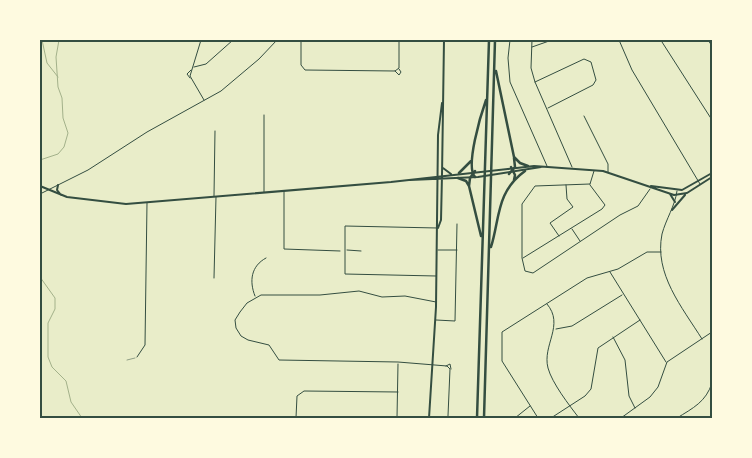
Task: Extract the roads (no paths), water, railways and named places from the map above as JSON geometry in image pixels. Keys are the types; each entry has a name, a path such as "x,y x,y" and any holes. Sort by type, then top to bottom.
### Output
{"highway":[{"path":"477,418 489,40"},
{"path":"484,418 495,40"},
{"path":"495,62 500,99 514,157 512,183"},
{"path":"469,186 472,160 487,96"},
{"path":"514,157 520,163 528,166"},
{"path":"459,173 472,160"},
{"path":"509,174 513,169"},
{"path":"471,175 475,171"},
{"path":"490,250 499,209 512,183 525,171"},
{"path":"471,175 475,178"},
{"path":"458,178 466,181 469,186 482,243"}],"main road":[{"path":"438,228 441,220 444,40"},
{"path":"429,418 430,365 435,320 438,250 438,228 436,221 439,112 442,103"},
{"path":"442,166 451,174"},
{"path":"475,171 513,169 528,166 572,167 608,172 651,186 677,191 686,189 712,173"},
{"path":"513,169 525,171 541,167"},
{"path":"40,186 60,195 117,203 284,191 409,180 459,173 471,175"},
{"path":"475,178 509,174"},
{"path":"409,180 415,182 442,180 471,175"},
{"path":"672,210 687,193 712,177"},
{"path":"58,185 57,189 60,195"},
{"path":"651,186 655,190 670,194 687,193"},
{"path":"670,194 675,202"}],"street":[{"path":"201,40 191,78 204,100"},
{"path":"192,69 206,64 233,40"},
{"path":"40,194 88,170 134,140 231,84 277,40"},
{"path":"301,40 303,69 397,70 399,40"},
{"path":"382,40 406,40"},
{"path":"510,40 508,73 511,87 548,167"},
{"path":"532,40 532,68 535,82 548,108 572,167"},
{"path":"532,48 552,40"},
{"path":"619,40 632,70 701,184"},
{"path":"708,40 712,46"},
{"path":"662,42 712,120"},
{"path":"535,82 584,59 590,62 596,83 548,108"},
{"path":"264,115 264,192"},
{"path":"584,116 608,164 608,172"},
{"path":"214,278 215,131"},
{"path":"590,184 595,170"},
{"path":"559,236 550,223 573,207 567,199 566,184"},
{"path":"590,184 535,186 522,204 522,258 525,271 533,273 580,241 638,206 651,186"},
{"path":"522,258 571,229 605,205 590,184"},
{"path":"284,191 284,249 340,252"},
{"path":"677,191 675,202 663,232 661,252 668,282 702,339"},
{"path":"137,357 145,345 147,202"},
{"path":"435,320 456,321 457,224"},
{"path":"437,276 345,274 345,226 438,228"},
{"path":"571,229 580,241"},
{"path":"346,250 361,251"},
{"path":"438,250 457,250"},
{"path":"538,418 502,361 502,334 587,278 610,272 645,252 661,252"},
{"path":"255,297 253,272 256,266 266,258"},
{"path":"610,272 667,362"},
{"path":"436,302 405,296 382,296 359,291 320,296 269,294 255,297 235,320 240,336 269,345 279,360 452,365 450,368 448,416"},
{"path":"555,329 572,326 623,294"},
{"path":"546,304 551,309 555,329 546,356 548,369 579,418"},
{"path":"551,418 585,396 590,389 598,348 640,320"},
{"path":"621,418 650,397 658,387 667,362 712,332"},
{"path":"613,337 623,354 629,396 636,408"},
{"path":"397,418 398,362"},
{"path":"677,418 702,402 709,394 712,383"},
{"path":"296,418 296,399 299,393 306,391 398,392"},
{"path":"515,418 530,406"}],"lane":[{"path":"127,360 137,357"}],"waterway":[{"path":"42,40 47,63 58,77"},
{"path":"40,160 58,154 64,147 68,133 63,118 62,98 58,87 56,57 59,40"},
{"path":"40,277 55,298 55,309 48,323 48,357 52,367 66,381 71,402 82,418"}]}
